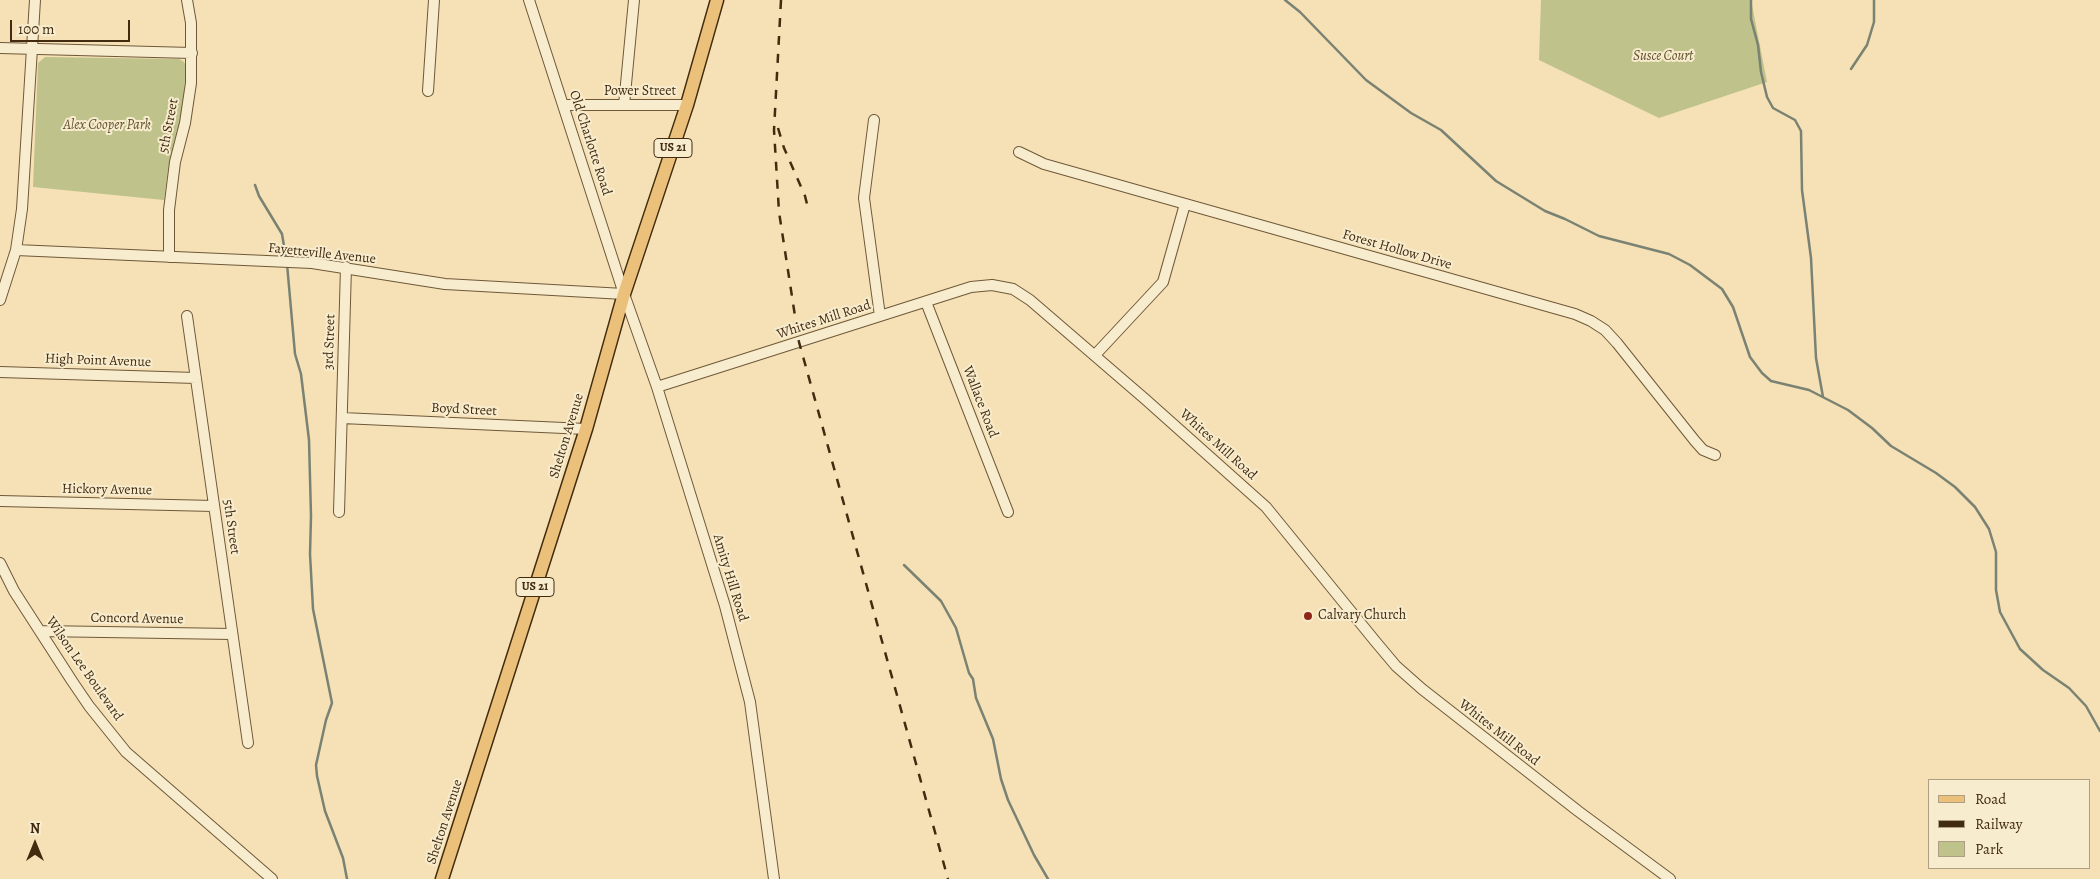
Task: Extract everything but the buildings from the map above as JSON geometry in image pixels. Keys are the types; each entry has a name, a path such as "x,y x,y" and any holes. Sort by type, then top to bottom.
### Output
{"main road":[{"name":"Shelton Avenue","path":"442,879 586,429 624,294 687,105 717,0"}],"street":[{"path":"0,298 16,250 22,209 35,0"},
{"name":"5th Street","path":"169,258 169,210 191,83 192,23 187,0"},
{"path":"428,91 434,0"},
{"name":"Old Charlotte Road","path":"529,0 624,294"},
{"path":"624,105 634,0"},
{"path":"0,48 192,53"},
{"name":"Power Street","path":"563,105 687,105"},
{"path":"874,120 864,198 880,316"},
{"name":"Forest Hollow Drive","path":"1019,152 1044,164 1591,320 1617,342 1694,441 1703,450 1714,455"},
{"path":"1094,355 1163,282 1185,204"},
{"name":"Fayetteville Avenue","path":"16,250 312,264 444,284 624,294"},
{"name":"3rd Street","path":"339,512 346,268"},
{"name":"Whites Mill Road","path":"657,387 974,287 992,284 1012,289 1030,300 1266,507 1374,641 1403,672 1448,711 1562,800 1670,879"},
{"name":"Amity Hill Road","path":"624,294 657,387 724,606 750,702 774,879"},
{"name":"Wallace Road","path":"926,302 1008,512"},
{"name":"5th Street","path":"187,316 248,743"},
{"name":"High Point Avenue","path":"0,372 196,378"},
{"name":"Boyd Street","path":"342,418 586,429"},
{"name":"Hickory Avenue","path":"0,501 214,506"},
{"name":"Wilson Lee Boulevard","path":"0,563 14,591 89,706 126,752 272,879"},
{"name":"Concord Avenue","path":"40,631 232,634"}],"green space":[{"name":"Susce Court","path":"1541,0 1751,0 1767,82 1659,118 1539,60"},
{"name":"Alex Cooper Park","path":"45,57 179,59 183,61 186,65 183,110 168,169 164,200 33,187 38,63"}],"waterway":[{"path":"1285,0 1300,12 1366,80 1411,113 1441,130 1496,181 1545,211 1599,236 1669,254 1690,265 1722,289 1733,307 1750,357 1762,373 1771,381 1809,390 1848,410 1872,428 1891,446 1936,473 1955,487 1975,507 1989,529 1996,552 1996,590 2000,612 2020,649 2043,670 2069,688 2086,706 2100,731"},
{"path":"1751,0 1751,19 1758,45 1761,72 1767,97 1773,108 1795,120 1801,131 1802,190 1811,258 1816,358 1823,397"},
{"path":"1851,69 1867,45 1874,22 1874,0"},
{"path":"255,185 259,196 282,234 286,258"},
{"path":"287,264 295,354 301,374 309,440 310,554 313,609 332,703 326,720 316,765 317,776 325,811 343,858 347,879"},
{"path":"904,565 941,601 956,628 969,673 973,679 976,698 993,739 1001,779 1008,800 1034,855 1048,879"}],"railway":[{"path":"781,0 774,130 779,212 799,342 948,879"},
{"path":"778,128 784,148 805,196 809,212"}],"place":[{"name":"Calvary Church","path":"1308,616"}]}
